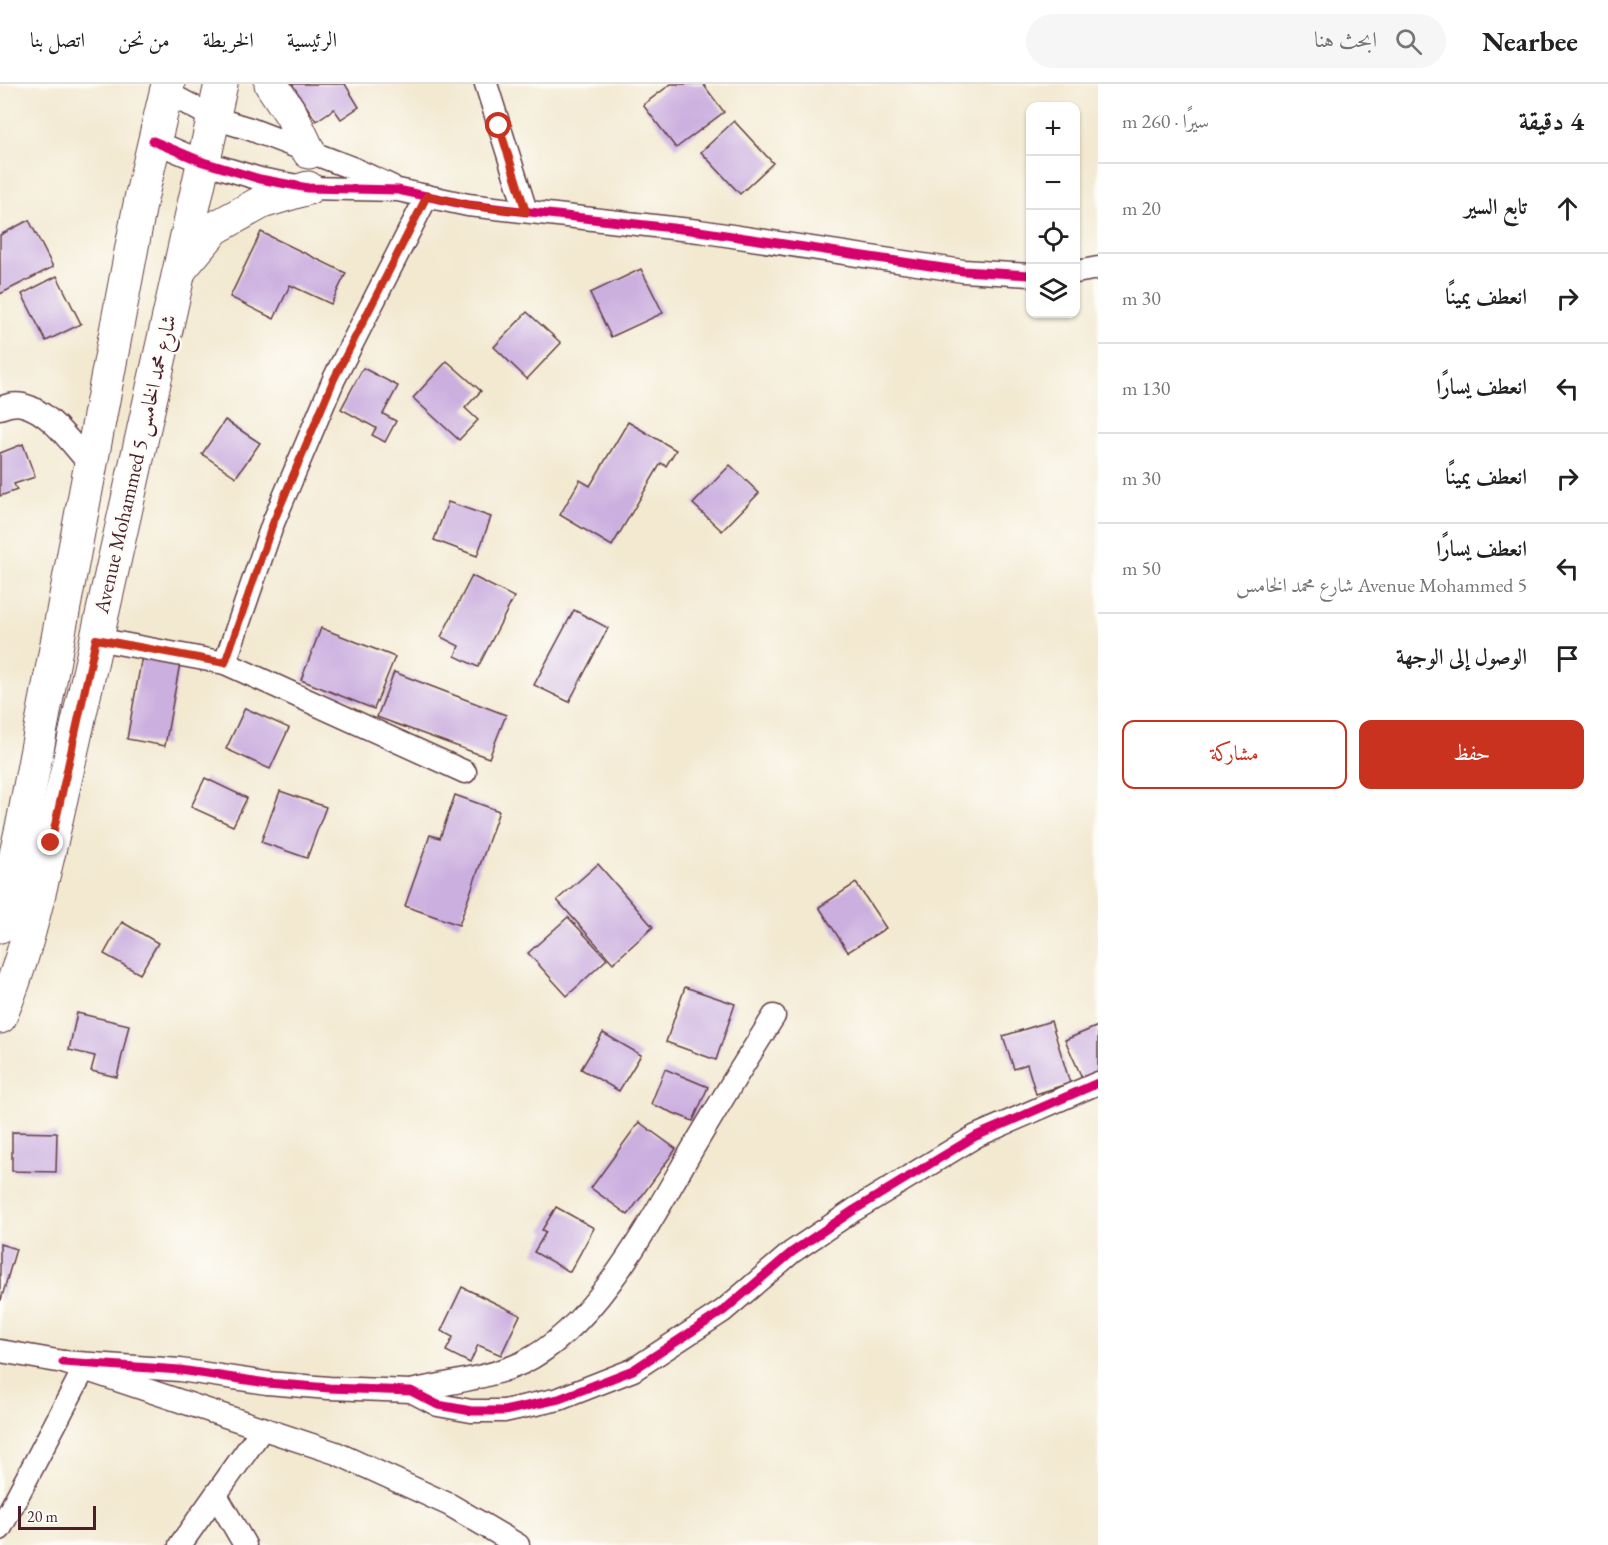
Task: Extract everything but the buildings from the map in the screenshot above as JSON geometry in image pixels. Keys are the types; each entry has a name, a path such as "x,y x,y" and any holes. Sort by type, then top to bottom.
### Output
{"main road":[{"name":"Avenue Mohammed 5 شارع محمد الخامس","path":"0,1017 25,949 51,843 221,84"},
{"path":"271,84 291,114 309,152"},
{"name":"Avenue Mohammed 5 شارع محمد الخامس","path":"0,926 24,818 153,141 167,88"},
{"path":"177,273 215,228 262,202 308,188"}],"street":[{"path":"486,84 526,212"},
{"path":"167,88 214,118 250,129 352,168 398,190"},
{"path":"153,141 203,162 260,179 308,188 398,190 468,205 699,231 963,271 1026,275"},
{"path":"225,663 273,523 334,379 427,196"},
{"path":"1080,271 1098,268"},
{"path":"0,408 9,405 23,405 46,417 90,464"},
{"path":"96,639 225,663 465,772"},
{"path":"73,1365 180,1370 267,1383 329,1388 411,1391 504,1370 522,1362 550,1346 578,1321 619,1270 737,1072 774,1016"},
{"path":"411,1391 438,1405 471,1411 504,1411 559,1399 633,1370 723,1311 792,1252 854,1210 976,1136 1098,1083"},
{"path":"0,1351 73,1365 336,1453 450,1504 518,1545"},
{"path":"0,1529 73,1365"},
{"path":"180,1545 263,1428"},
{"path":"216,1495 245,1545"}],"cycle path":[{"path":"153,141 203,162 260,179 308,188 398,190 468,205 699,231 963,271 1026,275"},
{"path":"63,1362 180,1370 267,1383 411,1391 438,1405 471,1411 504,1411 559,1399 633,1370 723,1311 792,1252 854,1210 976,1136 1098,1083"}],"route":[{"path":"51,843 96,639 225,663 273,523 334,379 427,196 468,205 526,212 499,126"}]}
